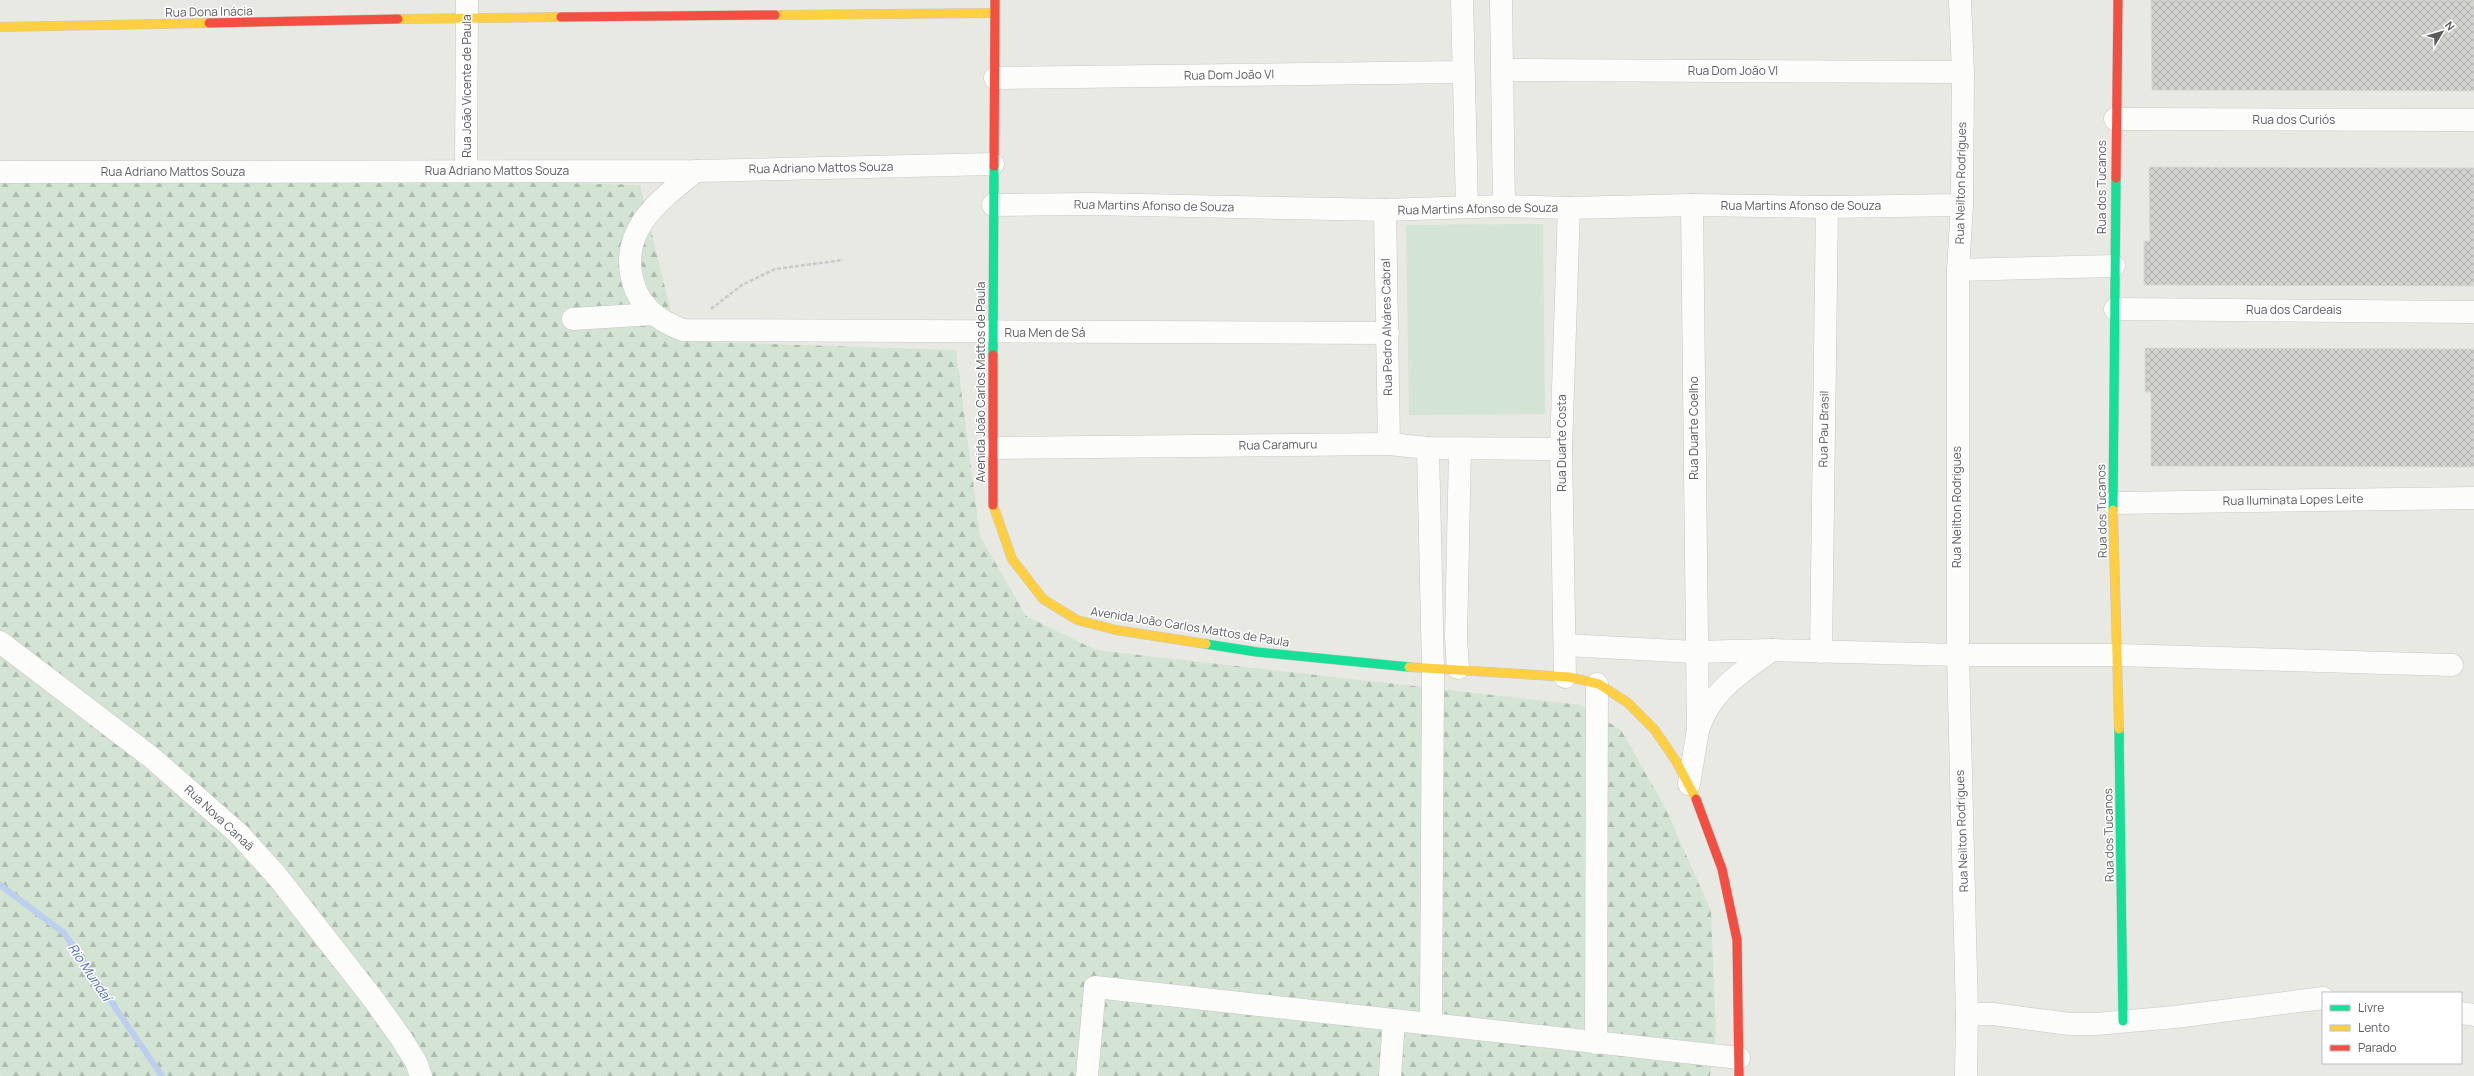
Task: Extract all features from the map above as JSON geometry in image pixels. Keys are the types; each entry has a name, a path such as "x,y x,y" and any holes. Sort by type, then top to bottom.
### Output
{"street":[{"name":"Avenida João Carlos Mattos de Paula","path":"995,0 993,164 994,448 992,502 1012,559 1043,599 1077,620 1116,630 1257,652 1433,668 1458,668 1565,677 1598,684 1626,701 1658,734 1689,784 1712,840 1728,894 1737,940 1739,1067"},
{"path":"1462,0 1462,72 1467,207"},
{"path":"1501,0 1504,70 1504,206"},
{"name":"Rua Neilton Rodrigues","path":"1960,0 1963,72 1962,205 1958,270 1958,655 1967,1014 1966,1076"},
{"name":"Rua dos Tucanos","path":"2118,0 2115,119 2113,503 2118,655 2123,1021"},
{"name":"Rua Dona Inácia","path":"0,27 467,9 995,13"},
{"name":"Rua João Vicente de Paula","path":"466,171 467,9"},
{"name":"Rua Dom João VI","path":"1504,70 1963,72"},
{"name":"Rua Dom João VI","path":"995,78 1462,72"},
{"name":"Rua dos Curiós","path":"2115,119 2474,120"},
{"name":"Rua Adriano Mattos Souza","path":"0,172 696,171 993,164"},
{"path":"573,319 646,307 629,263 636,233 660,199 696,171"},
{"name":"Rua Martins Afonso de Souza","path":"993,205 1099,204 1385,210 1504,206 1569,208 1692,205 1827,207 1962,205"},
{"name":"Rua Duarte Coelho","path":"1692,205 1695,652 1698,730"},
{"name":"Rua Pau Brasil","path":"1822,652 1827,207"},
{"name":"Rua Duarte Costa","path":"1565,677 1561,449 1569,208"},
{"name":"Rua Pedro Alváres Cabral","path":"1385,210 1389,444"},
{"path":"1958,270 2114,266"},
{"name":"Rua Men de Sá","path":"646,307 668,324 683,330 994,333 1388,333"},
{"name":"Rua dos Cardeais","path":"2115,308 2474,312"},
{"name":"Rua Caramuru","path":"994,448 1389,444 1428,448 1460,449 1561,449"},
{"path":"1428,448 1433,668 1431,1023"},
{"path":"1458,668 1456,638 1460,449"},
{"name":"Rua Iluminata Lopes Leite","path":"2113,503 2474,498"},
{"name":"Rua Nova Canaã","path":"0,642 151,757 239,834 277,876 374,1000 416,1062 421,1076"},
{"path":"1565,644 1695,652 1772,650 1958,655 2118,655 2452,665"},
{"path":"1689,784 1698,730 1706,708 1721,690 1772,650"},
{"path":"1596,1043 1598,684"},
{"path":"1088,1076 1095,987 1431,1023 1596,1043 1739,1067"},
{"path":"1967,1014 1993,1014 2070,1024 2175,1017 2322,998"},
{"path":"2462,1013 2474,1016"},
{"path":"1390,1076 1394,1020"}],"path":[{"path":"704,314 742,284 776,269 843,260"}],"green space":[{"path":"0,167 640,185 678,341 956,350 980,536 1026,616 1096,650 1581,705 1621,730 1666,809 1711,911 1716,1033 1710,1076 0,1076 2,1075 0,1073"},
{"path":"1543,224 1545,414 1409,415 1406,225"}],"building":[{"path":"2151,0 2474,0 2474,91 2152,90"},
{"path":"2149,167 2474,168 2474,286 2144,285 2144,241 2150,241"},
{"path":"2145,348 2474,349 2474,467 2151,466 2151,392 2145,392"}],"waterway":[{"name":"Rio Mundaí","path":"0,885 64,933 162,1076"}],"traffic: fast":[{"path":"993,355 994,166"},
{"path":"2113,510 2116,178"},
{"path":"1206,644 1257,652 1409,667"},
{"path":"2119,729 2123,1021"}],"traffic: slow":[{"path":"775,15 995,13"},
{"path":"398,19 561,17"},
{"path":"0,27 209,23"},
{"path":"993,505 1012,559 1043,599 1077,620 1116,630 1206,644"},
{"path":"2113,510 2119,729"},
{"path":"1409,667 1569,677 1599,684 1628,703 1654,729 1676,761 1696,799"}],"traffic: jam":[{"path":"994,166 995,0"},
{"path":"2116,178 2118,0"},
{"path":"561,17 775,15"},
{"path":"209,23 398,19"},
{"path":"993,355 993,505"},
{"path":"1696,799 1722,869 1737,940 1739,1076"}]}
